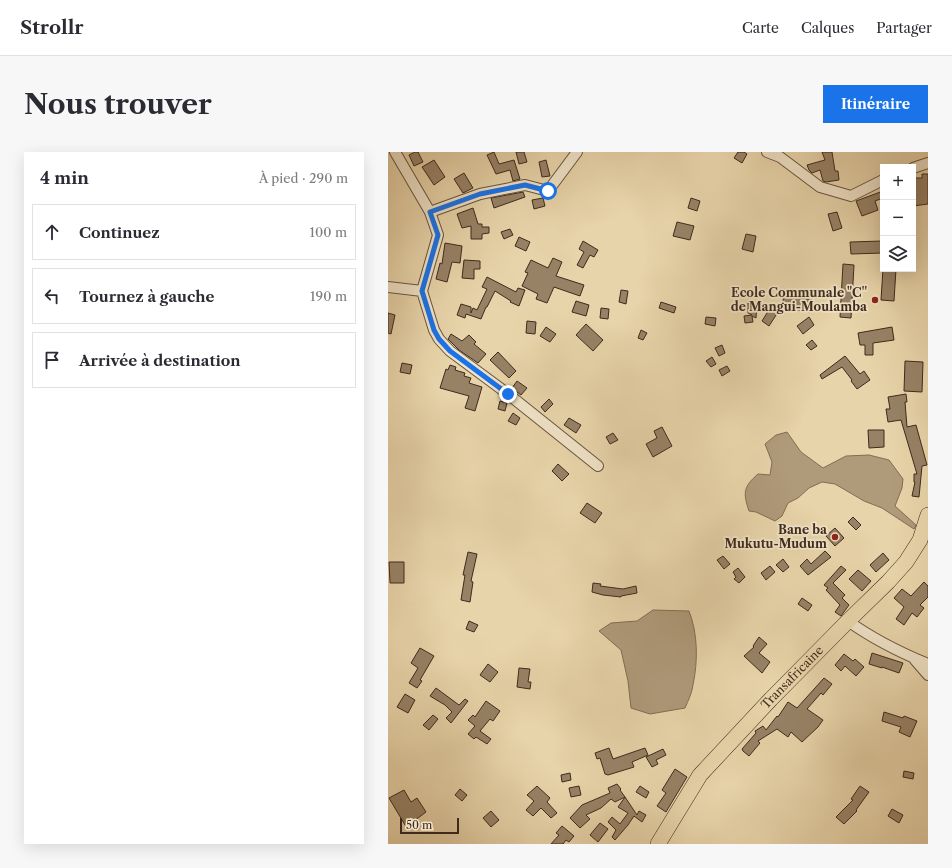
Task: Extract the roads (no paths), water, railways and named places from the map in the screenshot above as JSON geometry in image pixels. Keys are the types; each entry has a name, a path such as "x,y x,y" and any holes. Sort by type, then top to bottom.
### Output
{"highway":[{"name":"Transafricaine","path":"658,844 700,775 726,746 906,562 920,540 928,515"}],"street":[{"path":"395,152 430,212 438,235 422,291 434,330 439,339 450,351 508,394 598,466"},
{"path":"430,212 480,194 525,185 548,191 577,152"},
{"path":"767,152 780,157 820,187 851,196 880,182"},
{"path":"916,167 928,163"},
{"path":"388,287 422,291"},
{"path":"848,621 867,635 928,664"},
{"path":"914,658 928,675"}],"place":[{"name":"Ecole Communale ''C'' de Mangui-Moulamba","path":"875,300"},
{"name":"Bane ba Mukutu-Mudum","path":"835,537"}]}
